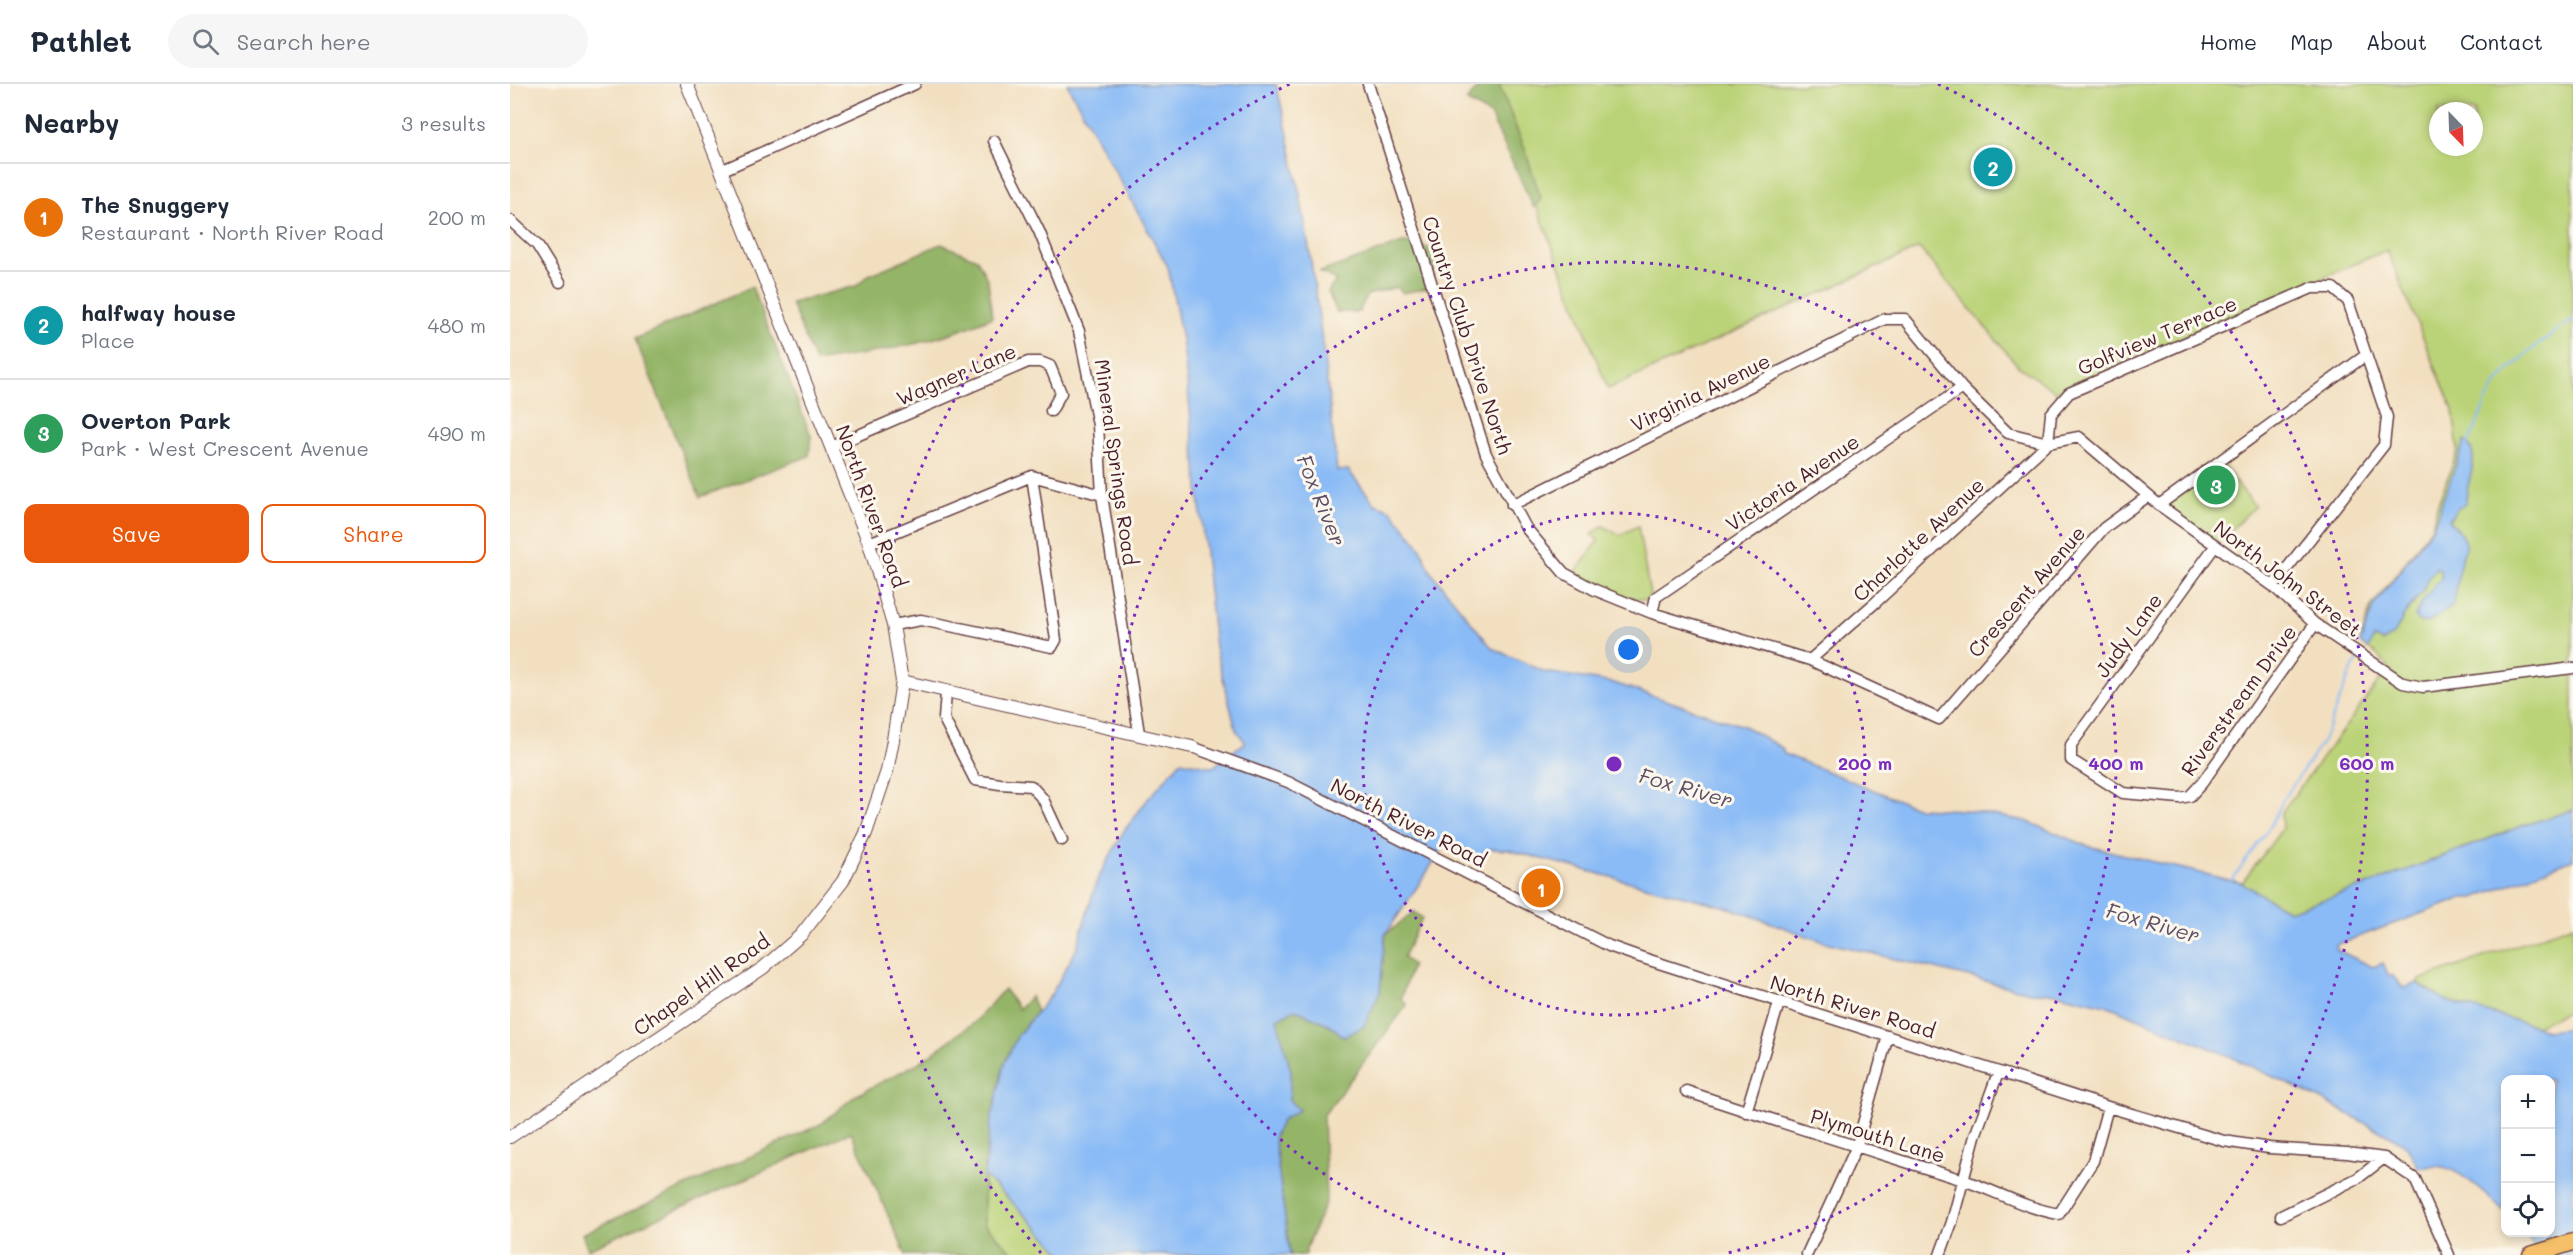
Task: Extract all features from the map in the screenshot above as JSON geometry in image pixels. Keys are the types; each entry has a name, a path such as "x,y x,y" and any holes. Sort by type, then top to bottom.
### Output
{"main road":[{"path":"2531,1255 2573,1242"}],"street":[{"name":"North River Road","path":"687,84 869,543 893,625 902,681 946,693 1192,747 1288,782 1609,946 1779,1003 1998,1073 2224,1141 2269,1148 2384,1158 2415,1179 2449,1255"},
{"path":"723,170 915,84"},
{"name":"Country Club Drive North","path":"1368,84 1476,427 1486,454 1512,505 1537,543 1564,573 1595,590 1652,613 1810,660 1939,719"},
{"name":"Mineral Springs Road","path":"994,141 1039,231 1079,332 1098,425 1102,495 1139,734"},
{"path":"510,220 537,245 560,282"},
{"name":"Golfview Terrace","path":"2048,443 2051,414 2069,393 2312,288 2333,288 2348,301 2366,355"},
{"name":"Virginia Avenue","path":"1512,505 1886,320 1905,319"},
{"name":"North John Street","path":"1905,319 1962,388 2008,434 2048,443 2079,437 2158,505 2272,586 2315,624 2403,683 2423,687 2573,669"},
{"path":"2158,505 2366,355 2387,417 2384,445 2272,586"},
{"name":"Wagner Lane","path":"831,447 1028,362 1040,362 1050,366 1058,382 1061,393 1051,411"},
{"name":"Victoria Avenue","path":"1652,613 1656,597 1962,388"},
{"name":"Charlotte Avenue","path":"1810,660 2048,443"},
{"path":"869,543 1032,476 1102,495"},
{"path":"893,625 921,620 1052,647 1056,640 1032,476"},
{"name":"Crescent Avenue","path":"1939,719 2104,528 2148,496"},
{"name":"Judy Lane","path":"2071,745 2215,546"},
{"name":"Riverstream Drive","path":"2071,745 2070,760 2122,793 2180,798 2190,796 2202,783 2315,624"},
{"name":"Chapel Hill Road","path":"510,1137 763,968 801,935 843,880 866,833 887,771 902,681"},
{"path":"946,693 944,719 975,780 1031,786 1043,799 1062,840"},
{"path":"1746,1112 1779,1003"},
{"path":"1807,1254 1856,1148 1888,1036"},
{"path":"1940,1255 1964,1180 1975,1136 1998,1073"},
{"name":"Plymouth Lane","path":"1686,1091 1856,1148 1964,1180 2035,1210 2059,1214 2093,1161 2108,1107"},
{"path":"2281,1216 2358,1178 2384,1158"}],"green space":[{"path":"1482,84 1499,84 1541,199 1534,208 1490,115 1466,101"},
{"path":"1489,84 2573,84 2573,810 2522,826 2365,886 2289,911 2242,883 2282,829 2281,813 2389,668 2374,652 2360,643 2370,609 2432,527 2436,509 2458,450 2453,410 2387,250 2056,392 2018,366 1919,248 1608,389"},
{"path":"1405,242 1428,248 1437,258 1427,288 1403,293 1397,287 1367,295 1359,312 1337,312 1328,292 1336,280 1320,272"},
{"path":"941,244 977,259 988,281 992,317 928,340 883,351 815,362 791,303 856,286 867,276"},
{"path":"752,287 811,436 809,456 700,497 635,339"},
{"path":"2222,464 2255,506 2218,543 2164,505"},
{"path":"1603,526 1620,535 1638,526 1650,595 1646,600 1618,594 1575,573 1598,541 1592,534"},
{"path":"1414,912 1422,918 1403,957 1412,965 1401,998 1407,1005 1323,1116 1326,1201 1306,1248 1306,1255 1290,1255 1274,1136 1289,1100 1291,1071 1276,1019 1295,1009 1330,1025 1344,1037 1380,992 1385,935"},
{"path":"2573,925 2573,1009 2536,1026 2447,1001 2417,983 2419,980"},
{"path":"1004,989 1019,1009 1031,996 1037,1012 1018,1035 1004,1064 990,1126 984,1176 984,1224 1015,1255 906,1255 851,1132 588,1249 582,1234 821,1124 855,1096 920,1062 975,1022"},
{"path":"984,1176 1064,1255 1015,1255 984,1224"}],"water":[{"name":"Fox River","path":"1067,84 1276,84 1306,228 1337,471 1348,470 1375,504 1391,510 1420,547 1431,572 1492,648 1545,672 1614,683 1746,727 1782,748 1784,754 1918,808 1965,810 2026,821 2088,846 2242,883 2289,911 2365,886 2522,826 2573,810 2573,859 2474,898 2463,898 2336,945 2337,950 2373,967 2383,963 2389,976 2392,975 2403,988 2417,983 2447,1001 2536,1026 2545,1031 2573,1028 2573,1255 2539,1255 2528,1237 2555,1237 2555,1075 2501,1075 2501,1208 2476,1186 2451,1170 2440,1166 2419,1168 2406,1145 2318,1098 2227,1055 2106,1005 2055,993 2030,992 1821,941 1730,908 1508,850 1490,849 1483,858 1447,842 1385,935 1380,992 1364,1026 1344,1037 1330,1025 1295,1009 1277,1019 1291,1071 1289,1100 1299,1110 1282,1120 1274,1136 1290,1255 1064,1255 984,1176 990,1126 1004,1064 1018,1035 1051,995 1076,950 1097,880 1124,831 1181,761 1213,767 1245,742 1236,730 1215,647 1183,344 1168,267"},
{"path":"2465,440 2473,454 2466,503 2456,510 2449,520 2463,535 2466,546 2452,607 2427,623 2418,621 2415,617 2426,596 2441,579 2441,572 2437,567 2428,578 2423,591 2403,617 2394,635 2383,642 2374,638 2368,649 2360,643 2374,605 2433,527"}],"waterway":[{"path":"2468,443 2490,394 2500,379 2531,351 2573,321"},
{"path":"2232,880 2271,825 2283,800 2323,741 2350,673 2358,660"}],"place":[{"name":"halfway house","path":"1993,167"},
{"name":"Overton Park","path":"2216,485"},
{"name":"The Snuggery","path":"1541,888"}]}
